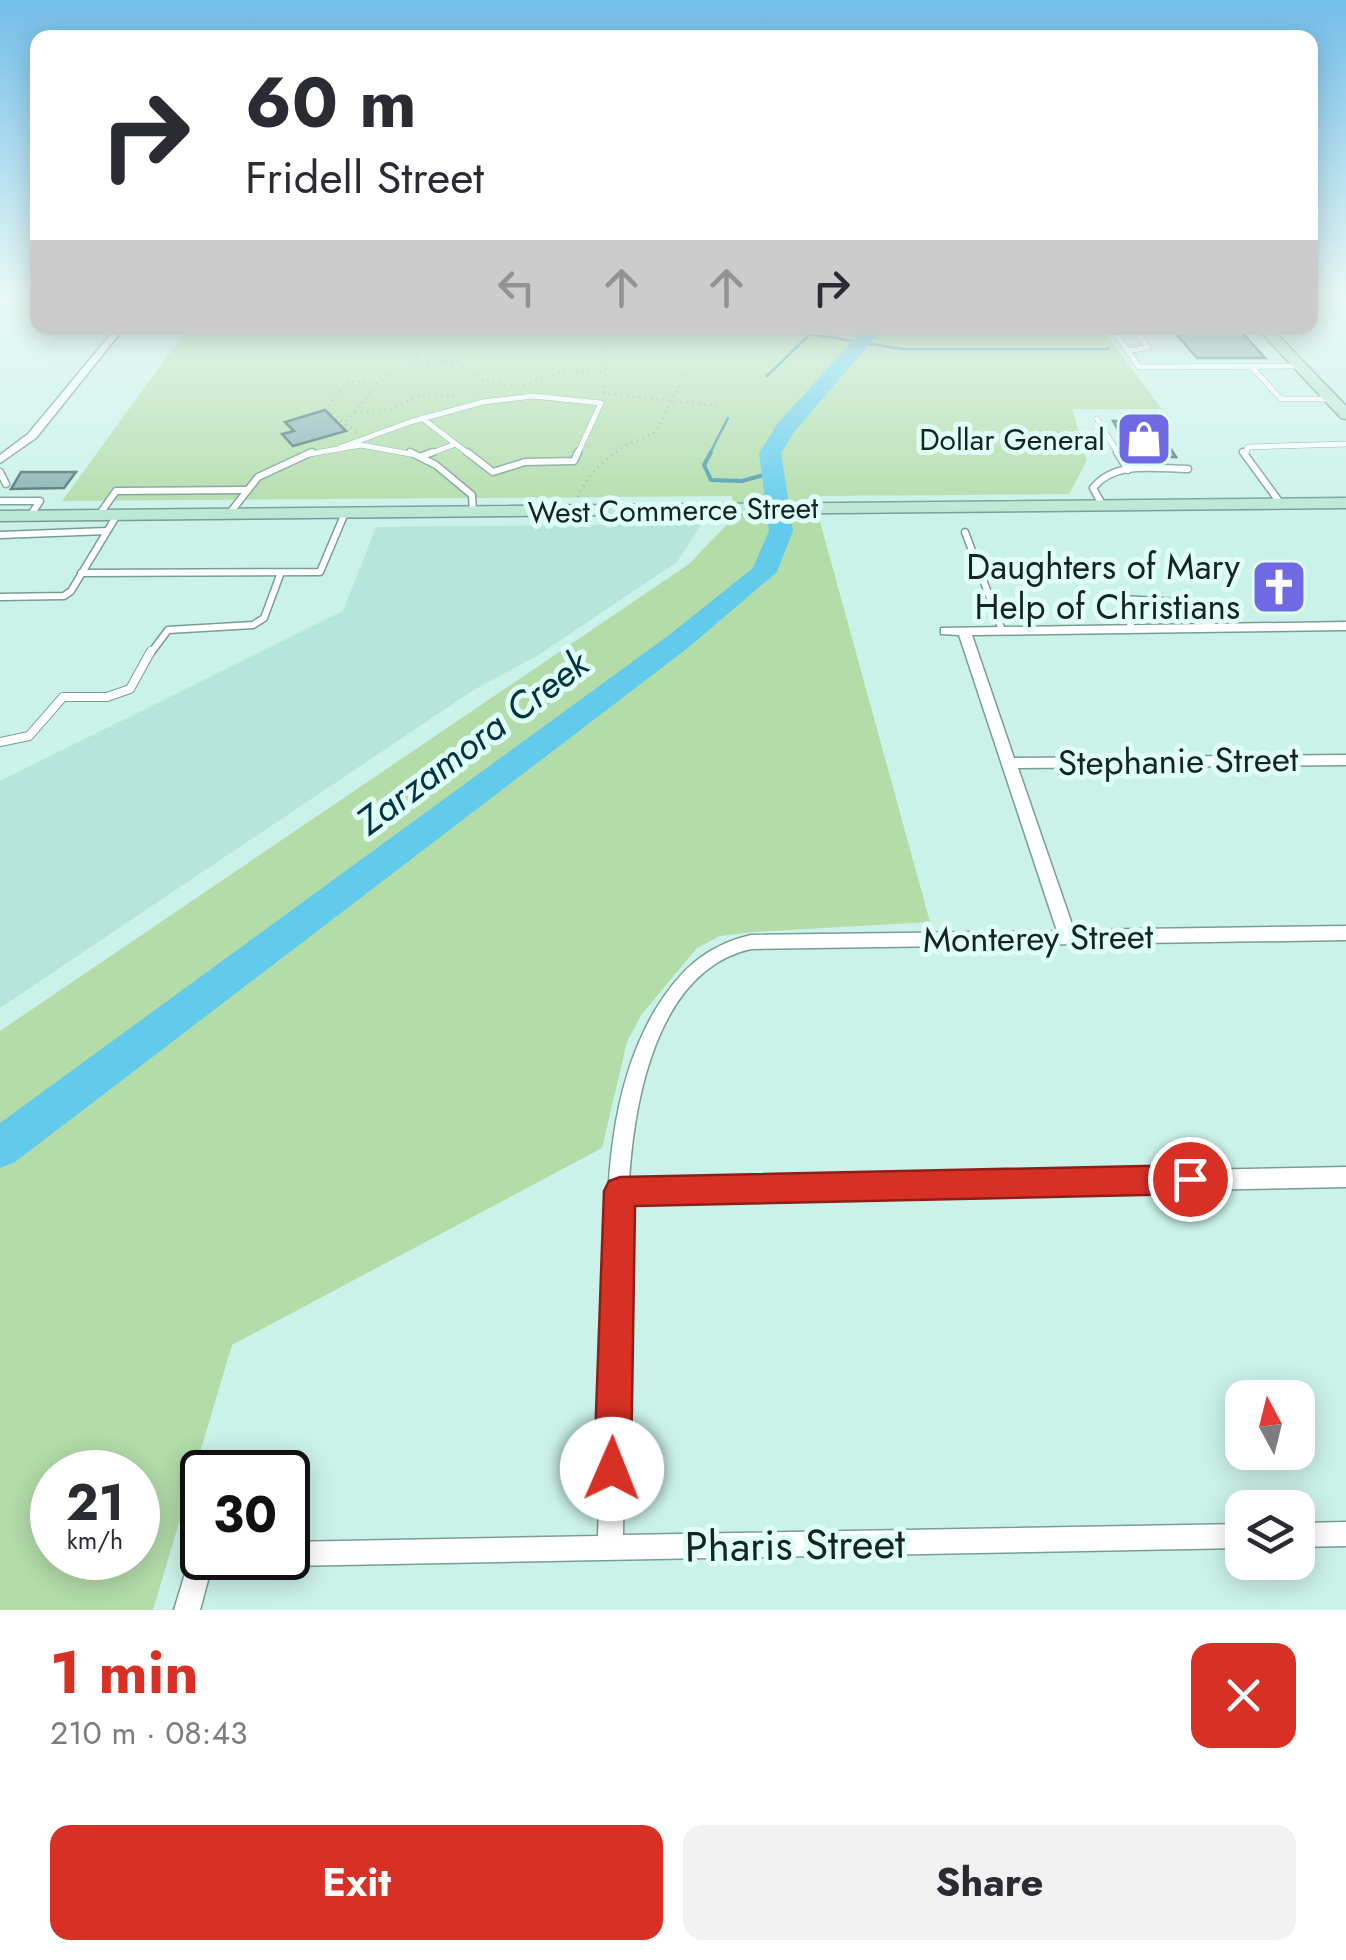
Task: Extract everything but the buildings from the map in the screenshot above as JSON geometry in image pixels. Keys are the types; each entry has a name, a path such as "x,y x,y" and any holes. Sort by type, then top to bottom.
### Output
{"main road":[{"path":"1305,370 1346,415"},
{"name":"West Commerce Street","path":"0,516 108,520 229,514 1346,503"}],"street":[{"path":"0,460 32,436 86,370"},
{"path":"945,630 1346,626"},
{"path":"964,630 1068,938"},
{"name":"Stephanie Street","path":"1009,763 1346,760"},
{"name":"Monterey Street","path":"620,1191 627,1103 648,1040 680,986 700,964 729,946 751,942 1346,933"},
{"path":"610,1548 620,1191 1346,1176"},
{"path":"1315,1535 1346,1534"},
{"name":"Pharis Street","path":"310,1554 1225,1536"},
{"path":"187,1610 195,1580"}],"lane":[{"path":"1255,370 1282,399 1332,400"},
{"path":"229,514 258,476 289,461 422,418 478,403 528,396 601,402 574,461 525,462 492,472 422,418"},
{"path":"1097,419 1128,470"},
{"path":"1281,504 1243,452 1248,447 1346,444"},
{"path":"422,456 453,445"},
{"path":"338,448 370,446 422,456 472,496 473,512"},
{"path":"1103,506 1093,488 1097,480 1112,471 1188,469"},
{"path":"0,472 7,487 0,500 40,501 30,516"},
{"path":"0,597 64,596 81,573 108,520 116,491 246,490"},
{"path":"81,573 320,572 344,513"},
{"path":"0,534 108,520"},
{"path":"965,532 1002,630"},
{"path":"0,742 29,736 62,698 106,696 133,688 159,634 175,629 253,626 264,618 280,575"},
{"path":"1132,628 1120,600 1170,598 1187,603 1197,608 1212,628"}],"path":[{"path":"345,422 384,377 404,370"},
{"path":"469,370 482,380 521,387 558,373 606,371 604,393"},
{"path":"577,502 580,486 593,472 627,444 656,432 685,375"},
{"path":"362,438 326,409 348,381 379,383"},
{"path":"520,393 521,387"},
{"path":"355,413 391,409 422,394 463,398"}],"shaded area":[{"path":"702,524 677,562 537,656 472,691 0,1008 0,781 343,611 376,527"}],"green space":[{"path":"157,370 1133,370 1162,409 1072,409 1087,460 1069,494 818,496 819,518 930,922 753,932 720,936 697,948 641,1015 627,1042 602,1148 232,1345 201,1450 180,1450 180,1519 153,1610 0,1610 0,1031 689,564 734,517 732,496 62,501"}],"waterway":[{"path":"767,376 773,370"},
{"name":"Zarzamora Creek","path":"0,1148 679,641 764,572 781,531 770,453 786,428 837,370"},
{"path":"709,455 728,418"},
{"path":"711,452 704,465 711,480 742,481 771,473"}],"place":[{"name":"Dollar General","path":"1144,439"},
{"name":"Daughters of Mary Help of Christians","path":"1279,587"}],"route":[{"path":"612,1469 620,1191 1190,1179"}]}
